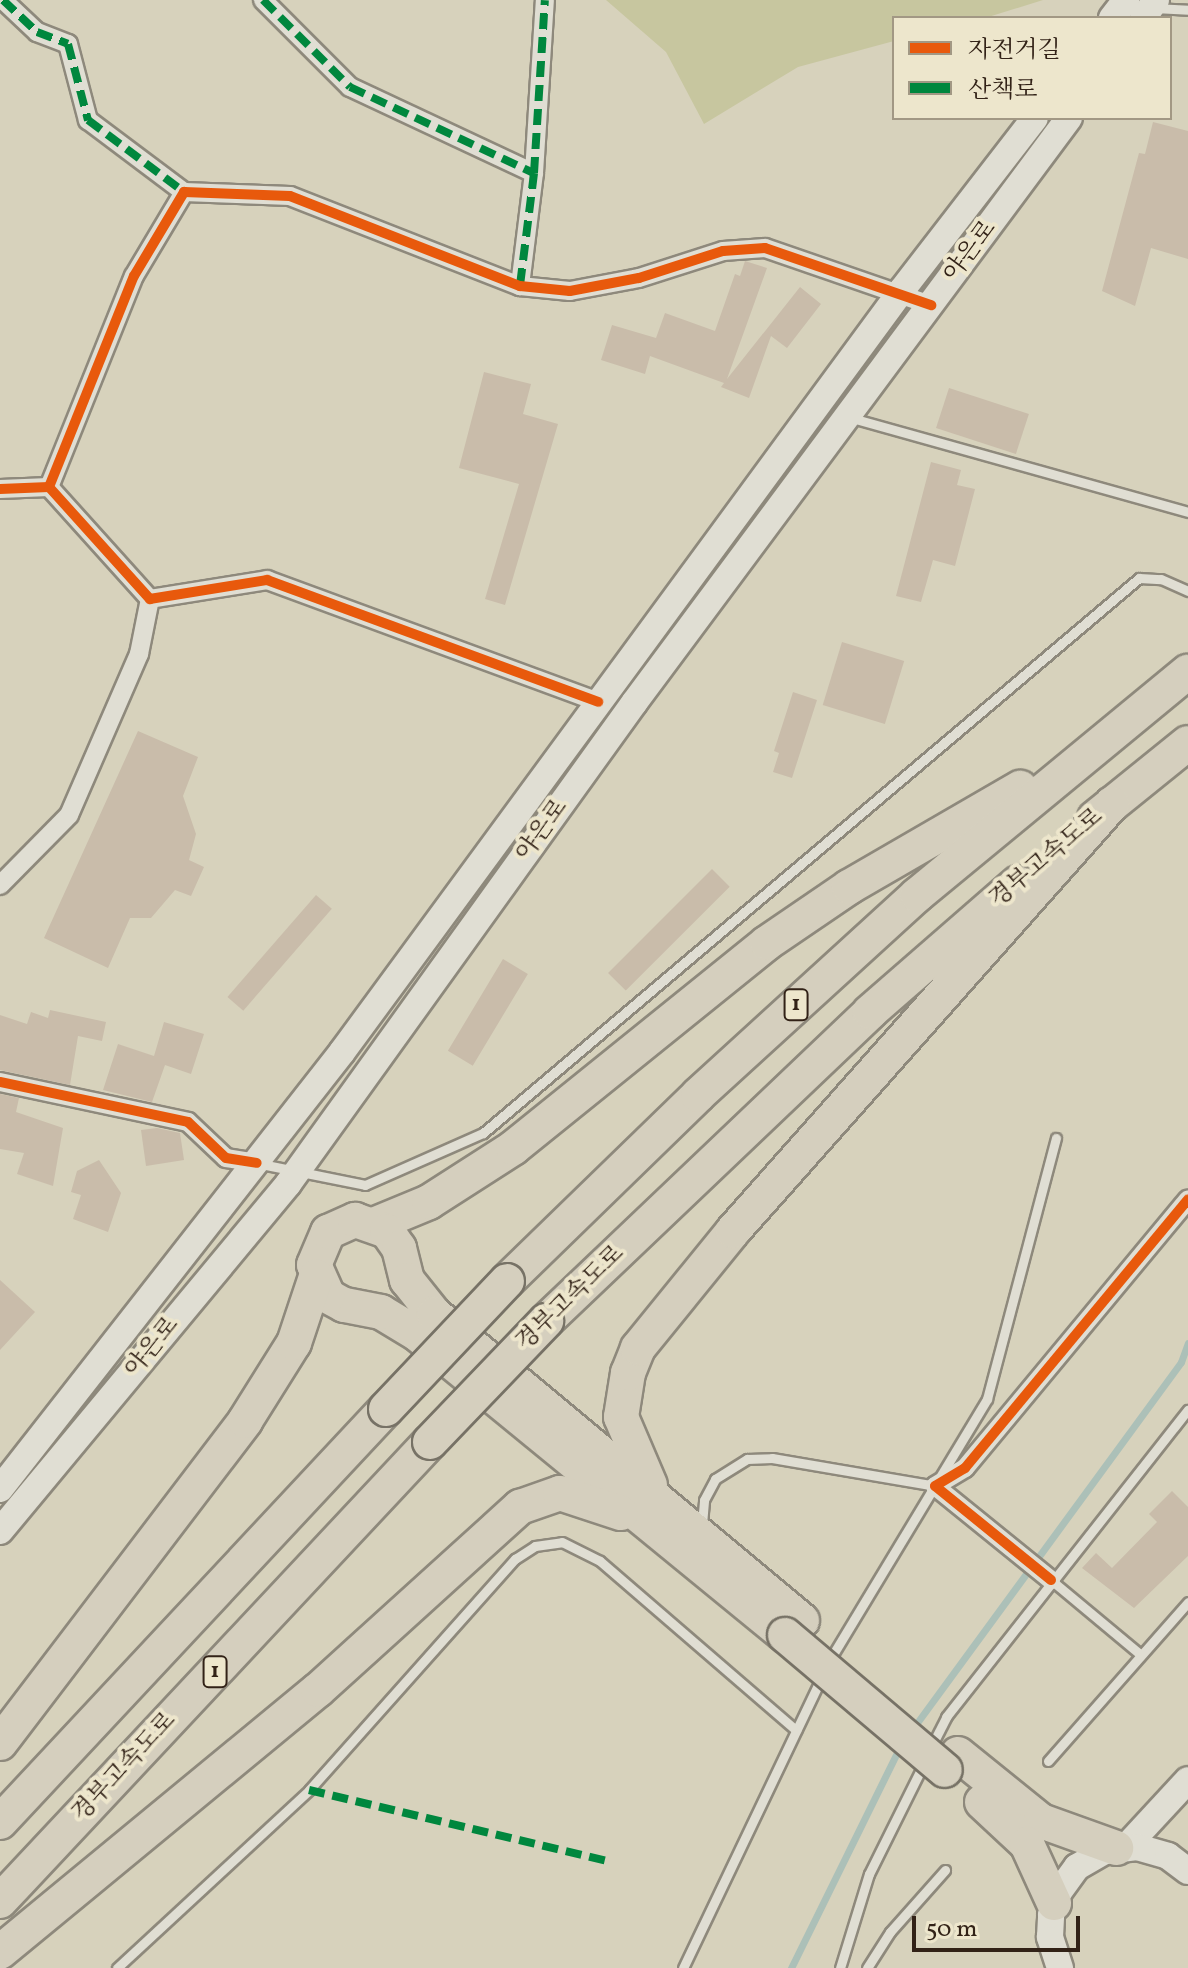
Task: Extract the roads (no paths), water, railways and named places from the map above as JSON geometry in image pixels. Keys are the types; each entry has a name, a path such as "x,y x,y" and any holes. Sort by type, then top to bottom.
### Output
{"highway":[{"name":"1","path":"0,1822 507,1281 733,1063 917,895 1096,743 1188,672"},
{"path":"376,1224 418,1208 513,1148 767,943 849,887 1096,743"},
{"name":"경부고속도로","path":"0,1901 546,1321 870,1012 1112,804 1188,743"},
{"path":"663,1519 621,1417 628,1373 638,1348 733,1231 1112,804"},
{"path":"0,1743 154,1547 245,1421 294,1343 316,1277 315,1254 328,1232 355,1220 376,1224 395,1241 398,1276 434,1314 663,1519 952,1762 1041,1821 1121,1848"},
{"path":"316,1277 333,1300 372,1304 419,1335 663,1519"},
{"path":"0,1952 318,1690 520,1507 544,1495 579,1497 663,1519 704,1538 793,1628"},
{"path":"952,1762 1027,1844 1054,1903"}],"main road":[{"path":"1118,16 1144,7"},
{"name":"야은로","path":"0,1489 257,1163 900,293 1033,120"},
{"name":"야은로","path":"0,1531 297,1172 847,417 1068,120"},
{"path":"1042,1968 1054,1903 1077,1867 1121,1848 1188,1780"},
{"path":"1121,1848 1158,1852 1188,1871"},
{"path":"1050,1937 1060,1968"}],"street":[{"path":"3,0 37,32 68,44 88,120 184,192 290,196 520,286 570,291 639,278 723,251 765,248 931,305"},
{"path":"263,0 350,87 534,173"},
{"path":"520,286 534,173 545,0"},
{"path":"49,487 134,276 184,192"},
{"path":"0,489 49,487"},
{"path":"49,487 150,599"},
{"path":"150,599 267,580 598,702"},
{"path":"0,885 69,815 139,654 150,599"},
{"path":"0,1082 188,1122 226,1158 257,1163"},
{"path":"1051,1580 935,1486 965,1468 1188,1199"}],"lane":[{"path":"1144,7 1188,10"},
{"path":"847,417 1188,512"},
{"path":"257,1163 365,1185 483,1133 1139,578 1161,579 1188,591"},
{"path":"683,1968 834,1651 987,1399 1056,1138"},
{"path":"840,1968 869,1874 946,1717 1188,1410"},
{"path":"704,1538 701,1515 708,1489 724,1471 747,1459 772,1458 935,1486"},
{"path":"117,1968 309,1790 515,1559 535,1546 562,1542 600,1561 796,1730"},
{"path":"1051,1580 1141,1655"},
{"path":"1048,1761 1188,1602"},
{"path":"867,1968 890,1932 945,1870"}],"waterway":[{"path":"911,1731 1181,1362 1188,1343"},
{"path":"791,1968 901,1744"}]}
